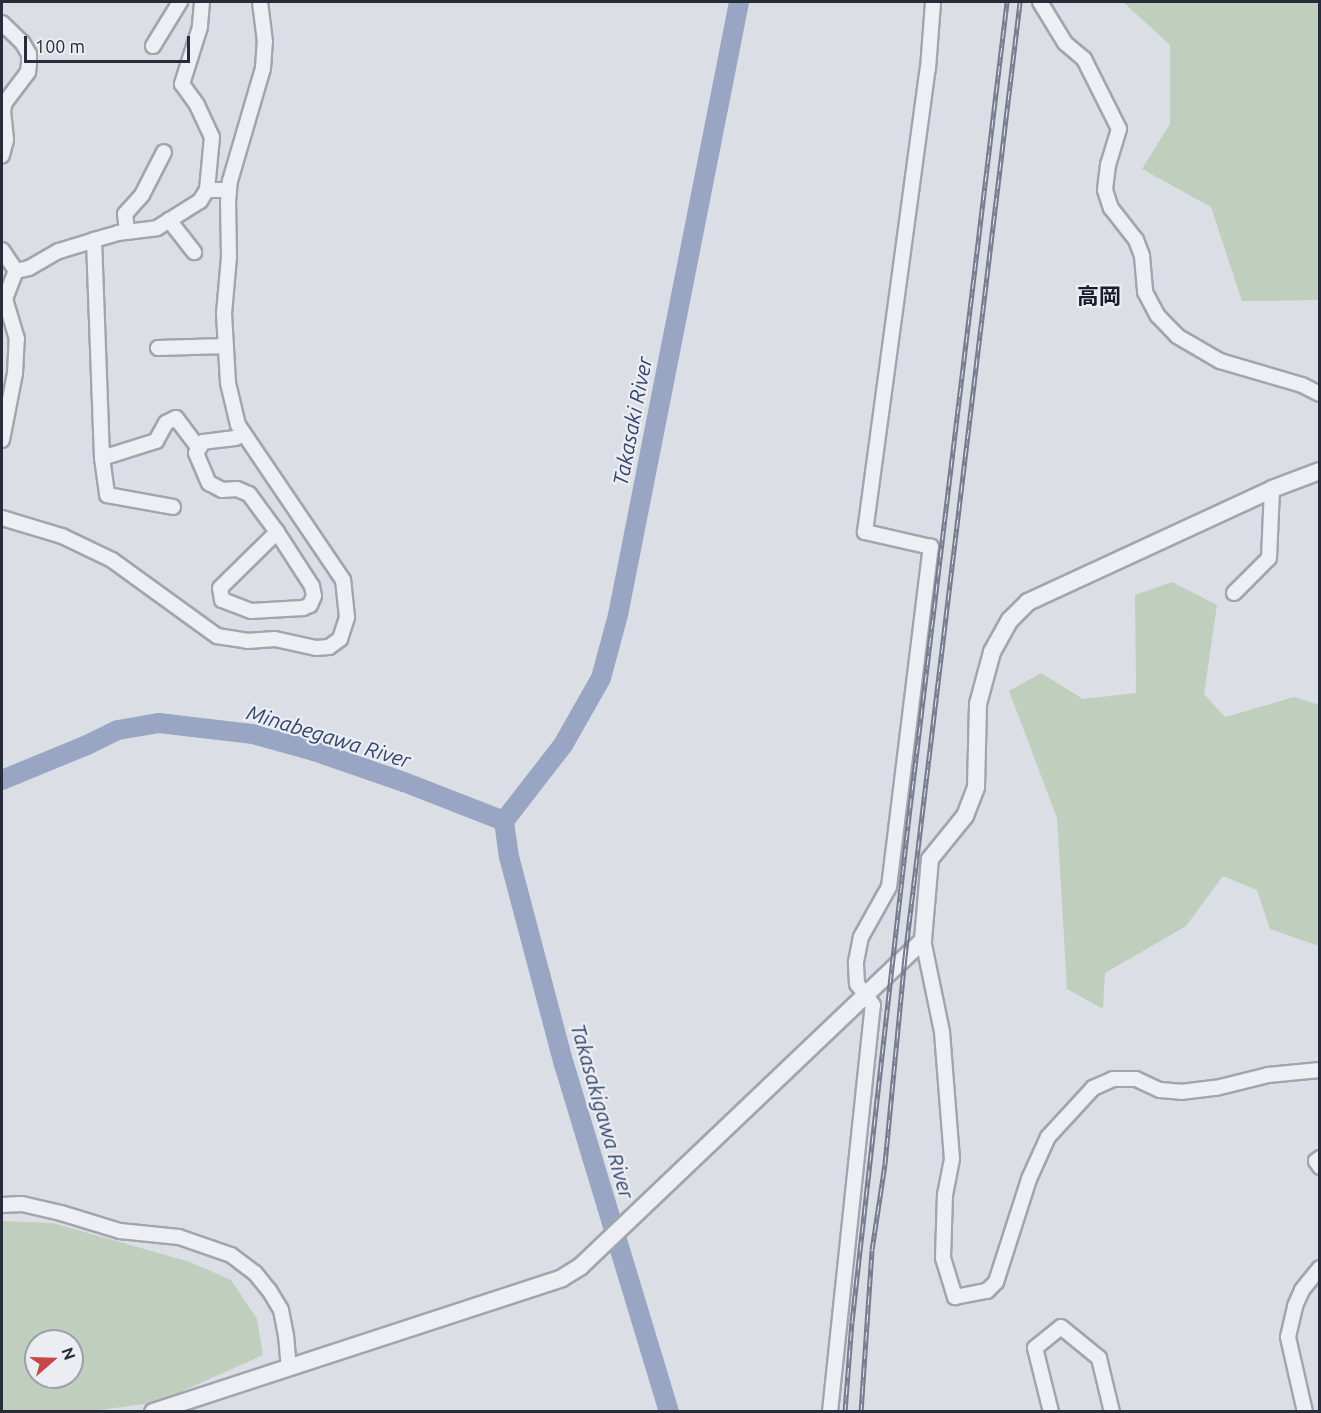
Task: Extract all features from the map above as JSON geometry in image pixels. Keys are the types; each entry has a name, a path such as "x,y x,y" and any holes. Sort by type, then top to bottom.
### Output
{"street":[{"path":"153,46 180,2"},
{"path":"2,440 15,373 17,339 3,300 16,271 29,267 59,251 94,240 157,228 200,201 207,190 212,137 197,105 182,84 200,27 202,2"},
{"path":"2,518 62,536 111,560 217,636 247,641 275,639 316,648 329,647 340,639 347,617 343,580 238,425 228,383 224,314 229,257 229,190 263,68 265,42 260,2"},
{"path":"830,1412 832,1369 873,1005 867,994 857,984 856,962 861,937 870,916 889,887 931,547 865,532 928,69 933,2"},
{"path":"1040,2 1065,43 1084,59 1119,129 1108,165 1105,190 1111,208 1136,240 1142,256 1145,292 1158,316 1177,336 1220,361 1302,385 1320,394"},
{"path":"2,23 22,42 29,54 28,72 5,102 3,111 6,140 2,155"},
{"path":"127,232 125,214 142,195 164,152"},
{"path":"207,190 229,190"},
{"path":"169,220 194,252"},
{"path":"94,240 97,255 102,458 107,495 173,507"},
{"path":"2,250 16,271"},
{"path":"158,348 226,346"},
{"path":"102,458 156,441 166,423 176,418 199,448"},
{"path":"244,434 235,438 203,442 196,453 209,483 222,490 237,489 249,494 277,532 312,586 314,596 310,605 303,608 251,610 222,600 219,588 277,532"},
{"path":"1320,471 1272,489 1028,602 1010,620 992,652 978,704 976,787 965,816 930,859 923,940 942,1032 952,1159 945,1194 943,1258 955,1297 987,1291 996,1282 1029,1179 1048,1137 1093,1088 1113,1079 1136,1078 1160,1090 1181,1092 1216,1088 1268,1075 1320,1070"},
{"path":"1234,593 1269,558 1272,489"},
{"path":"153,1412 562,1278 581,1266 923,940"},
{"path":"1320,1158 1316,1161 1320,1167"},
{"path":"2,1205 22,1204 120,1231 179,1237 231,1255 255,1273 269,1290 280,1310 286,1335 289,1367"},
{"path":"1301,1411 1288,1337 1295,1305 1302,1290 1320,1268"},
{"path":"1051,1412 1035,1348 1061,1327 1099,1358 1112,1412"}],"green space":[{"path":"1123,2 1319,2 1319,300 1242,301 1211,207 1142,169 1170,124 1170,45"},
{"path":"1172,582 1217,605 1204,694 1225,717 1294,697 1319,705 1319,946 1270,929 1257,890 1223,876 1186,926 1105,973 1103,1009 1067,989 1057,818 1009,691 1041,673 1083,699 1136,693 1135,595"},
{"path":"2,1221 53,1223 190,1262 231,1280 257,1319 263,1355 158,1402 93,1411 2,1411"}],"waterway":[{"name":"Takasaki River","path":"669,1412 564,1065 509,857 504,821 563,745 601,678 618,615 739,2"},
{"name":"Minabegawa River","path":"2,780 118,730 159,723 253,734 314,751 404,782 504,821"}],"railway":[{"path":"845,1412 852,1322 908,825 1007,2"},
{"path":"861,1412 872,1250 885,1164 905,957 1020,2"}],"district":[{"name":"高岡","path":"1099,296"}],"water label":[{"name":"Takasakigawa River","path":"603,1111"}]}
